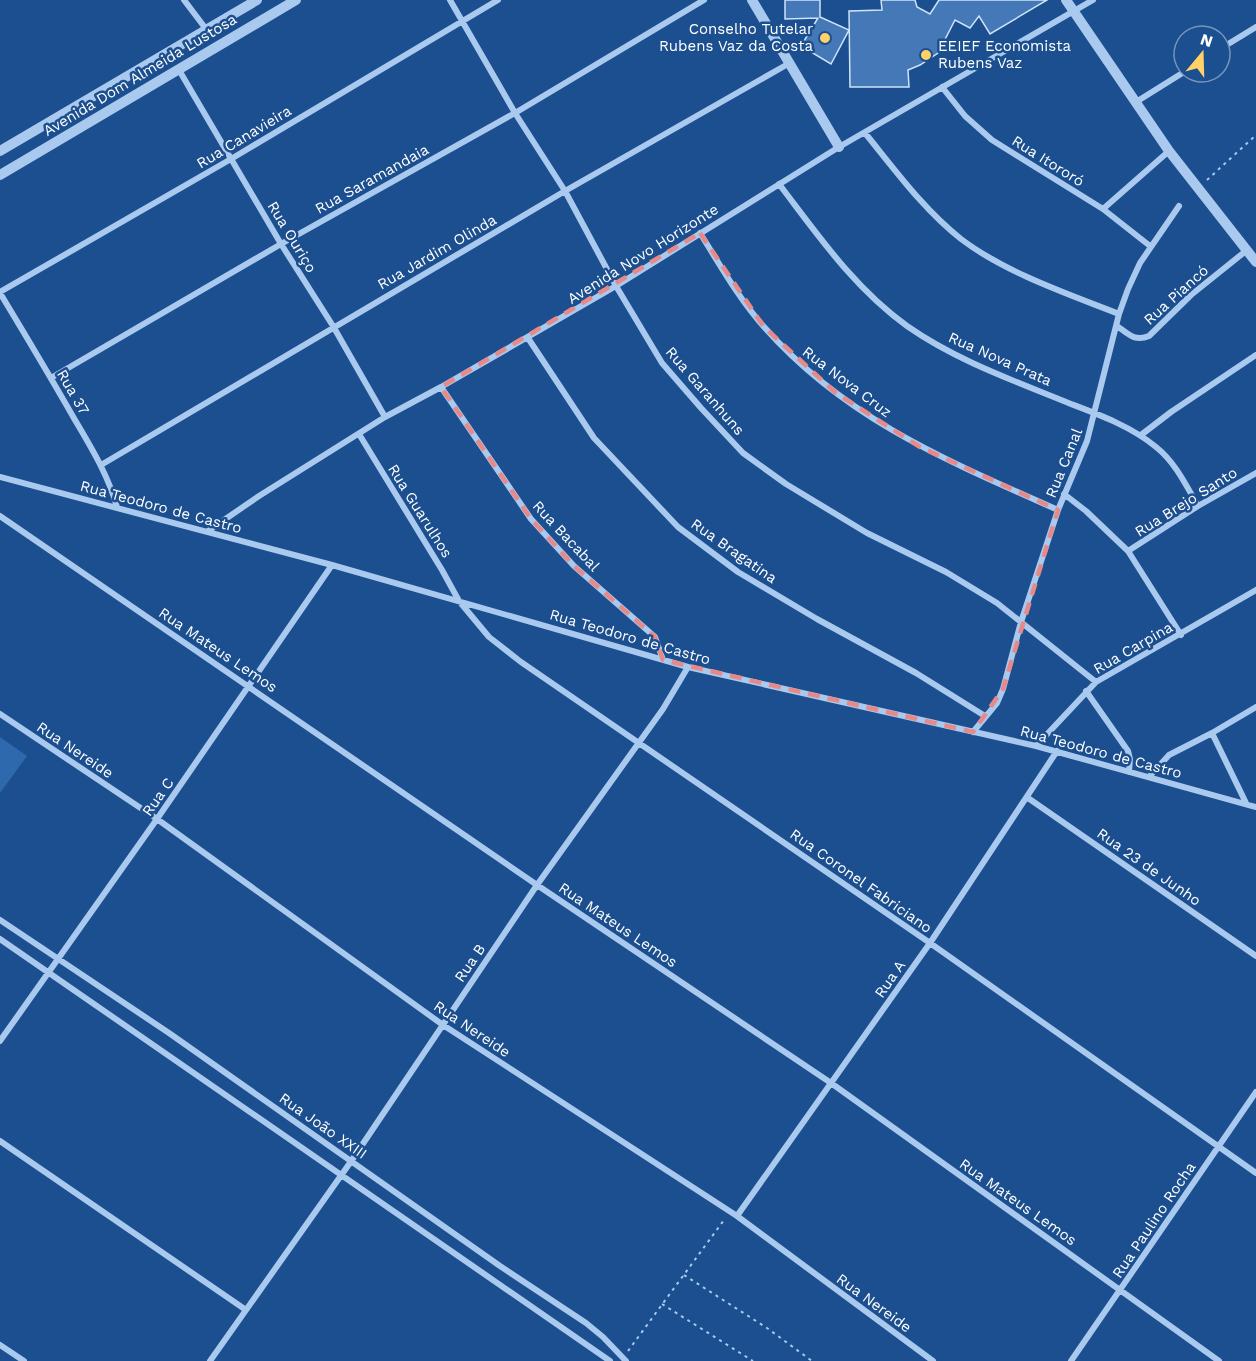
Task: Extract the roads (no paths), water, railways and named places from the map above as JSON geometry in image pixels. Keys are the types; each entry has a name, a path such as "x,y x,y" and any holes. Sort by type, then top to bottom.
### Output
{"street":[{"path":"183,0 206,29"},
{"name":"Avenida Dom Almeida Lustosa","path":"0,151 257,0"},
{"name":"Avenida Dom Almeida Lustosa","path":"0,173 296,0"},
{"name":"Rua Garanhuns","path":"450,0 515,113 565,190 616,286 662,363 743,453 786,484 867,533 946,572 997,603 1096,682"},
{"name":"Rua Canavieira","path":"0,293 498,0"},
{"name":"Rua Saramandaia","path":"51,378 281,244 515,113 704,0"},
{"path":"752,0 839,147"},
{"path":"1066,0 1169,152 1256,262"},
{"name":"Avenida Novo Horizonte","path":"208,531 259,496 385,417 528,338 839,147 1093,0"},
{"path":"1232,42 1256,27"},
{"name":"Rua Jardim Olinda","path":"100,465 565,190 788,64"},
{"name":"Rua Ouriço","path":"179,70 385,417"},
{"path":"1136,102 1172,80"},
{"name":"Rua Itororó","path":"942,87 965,116 992,140 1103,209 1150,246"},
{"path":"865,133 934,215 963,240 1003,264 1057,290 1119,314"},
{"path":"1103,209 1169,152"},
{"name":"Rua Nova Prata","path":"779,184 841,266 907,326 979,366 1141,435 1168,458 1198,506"},
{"name":"Rua Canal","path":"973,732 997,703 1003,689 1021,622 1058,510 1087,441 1119,314 1128,289 1150,246 1179,206"},
{"name":"Rua Nova Cruz","path":"700,233 741,297 764,327 793,357 836,393 881,425 920,447 1058,510"},
{"name":"Rua Piancó","path":"1117,326 1136,339 1149,336 1191,295 1248,249"},
{"name":"Rua 37","path":"0,293 110,482 117,507"},
{"name":"Rua Bragatina","path":"528,338 594,438 632,481 678,527 738,572 817,619 916,673 985,716"},
{"path":"1141,435 1256,355"},
{"name":"Rua Bacabal","path":"441,387 531,519 574,566 655,637 663,660"},
{"name":"Rua Guarulhos","path":"359,434 459,602"},
{"name":"Rua Brejo Santo","path":"1128,551 1198,506 1256,473"},
{"name":"Rua Teodoro de Castro","path":"0,477 332,565 688,667 1057,751 1256,807"},
{"path":"1064,494 1086,511 1128,551 1181,635"},
{"name":"Rua Mateus Lemos","path":"0,516 537,885 831,1083 1219,1361"},
{"name":"Rua C","path":"0,1041 250,686 332,565"},
{"name":"Rua Carpina","path":"1036,746 1096,682 1256,590"},
{"name":"Rua Coronel Fabriciano","path":"459,602 489,637 513,656 1256,1173"},
{"name":"Rua B","path":"210,1361 341,1175 537,885 678,686 688,667"},
{"path":"1086,691 1128,751 1129,772"},
{"path":"1149,777 1169,755 1256,707"},
{"name":"Rua Nereide","path":"0,714 157,819 443,1025 737,1216 933,1361"},
{"path":"1212,733 1246,803"},
{"name":"Rua A","path":"737,1216 930,944 1057,751"},
{"name":"Rua 23 de Junho","path":"1028,798 1256,956"},
{"name":"Rua João XXIII","path":"0,920 178,1039 500,1266 586,1323 625,1360"},
{"name":"Rua João XXIII","path":"0,939 610,1361"},
{"name":"Rua Paulino Rocha","path":"1071,1361 1256,1092"},
{"path":"0,1141 246,1310"},
{"path":"0,1345 24,1361"}],"place":[{"name":"Conselho Tutelar Rubens Vaz da Costa","path":"825,38"},
{"name":"EEIEF Economista Rubens Vaz","path":"926,55"}]}
